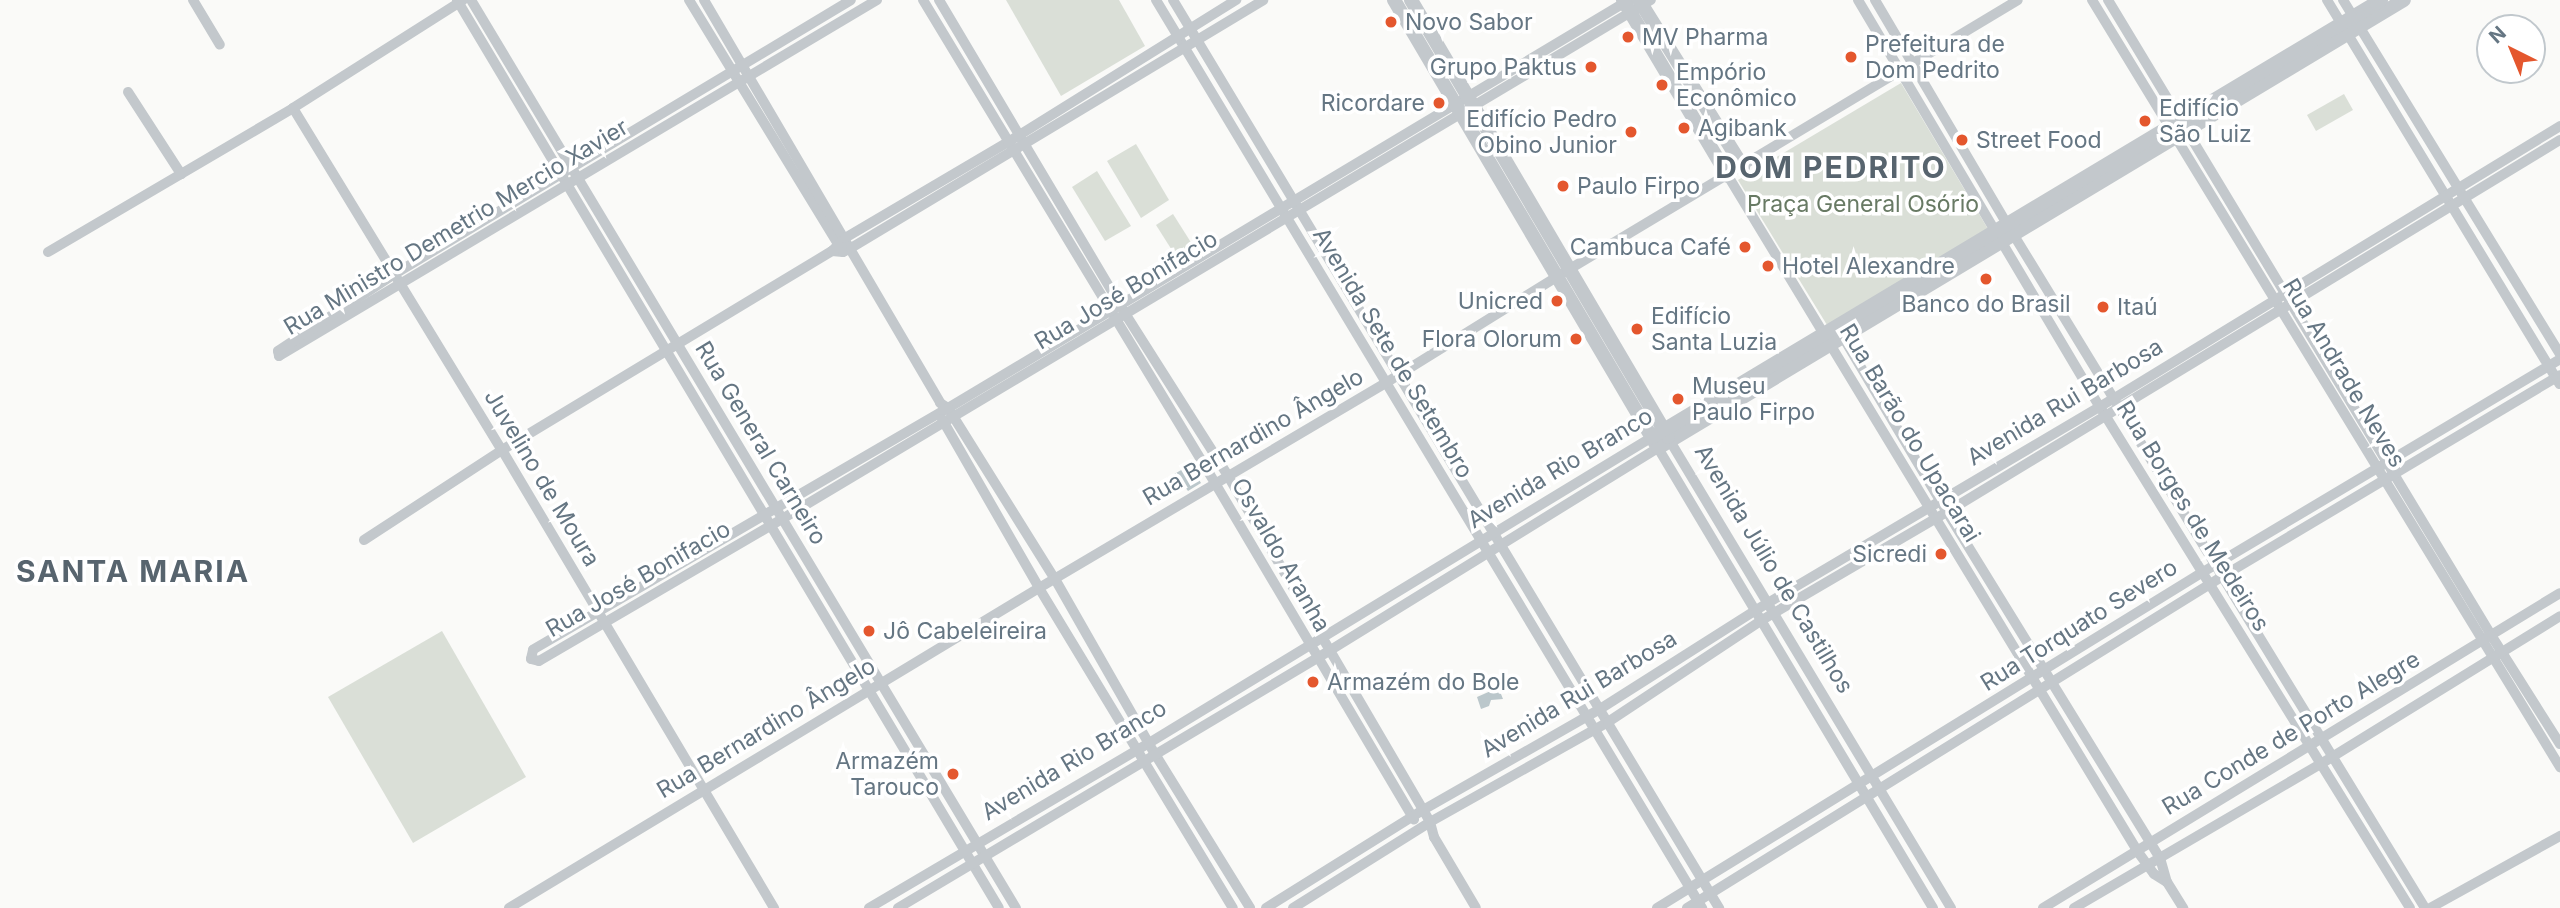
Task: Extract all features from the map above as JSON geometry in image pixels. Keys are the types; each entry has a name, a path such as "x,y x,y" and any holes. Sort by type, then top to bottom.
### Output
{"street":[{"path":"193,0 220,45"},
{"name":"Rua General Carneiro","path":"471,0 632,268 652,313 672,347 727,438 758,478 776,508"},
{"path":"689,0 735,76 790,155"},
{"path":"704,0 743,64 790,155 843,248 945,413 1004,498 1055,579 1155,754 1250,908"},
{"name":"Rua Ministro Demetrio Mercio Xavier","path":"396,280 281,357 277,354 396,280 735,76 743,64 851,0"},
{"name":"Rua Ministro Demetrio Mercio Xavier","path":"735,76 749,75 877,0"},
{"name":"Osvaldo Aranha","path":"923,0 1011,147 1121,317 1309,646 1419,829 1434,838"},
{"name":"Osvaldo Aranha","path":"939,0 1023,139 1115,307"},
{"name":"Avenida Sete de Setembro","path":"1156,0 1285,212 1384,384 1588,715 1700,905"},
{"name":"Avenida Sete de Setembro","path":"1173,0 1719,908"},
{"path":"365,540 502,450 1011,147 1177,35 1236,0"},
{"path":"1023,139 1185,48 1263,0"},
{"name":"Avenida Júlio de Castilhos","path":"1394,0 1466,106"},
{"name":"Avenida Júlio de Castilhos","path":"1410,0 1466,106 1661,439 1684,491 1864,797 1933,908"},
{"name":"Rua Borges de Medeiros","path":"1858,0 1901,71 1932,110"},
{"name":"Rua Borges de Medeiros","path":"1875,0 1912,64 1932,110 2004,232 2024,280 2262,664 2319,764 2410,908"},
{"name":"Rua Bernardino Ângelo","path":"509,908 882,682 1399,375 1564,272 2018,0"},
{"name":"Rua Andrade Neves","path":"2092,0 2143,86 2178,129 2288,297 2393,468 2414,517"},
{"name":"Rua Andrade Neves","path":"2108,0 2155,77 2178,129 2277,304 2385,480 2414,517 2552,739 2560,767"},
{"path":"2327,0 2387,72 2560,357"},
{"path":"2343,0 2350,26 2375,79 2559,379"},
{"name":"Avenida Rio Branco","path":"2350,26 2381,0"},
{"name":"Avenida Rio Branco","path":"899,908 1065,808 1140,755 1149,743 1322,638 1661,439 2350,26 2404,0"},
{"path":"48,252 293,107 459,1"},
{"name":"Rua General Carneiro","path":"459,1 621,275 652,313"},
{"path":"1634,3 1743,167"},
{"name":"Rua José Bonifacio","path":"601,617 539,661 531,659 533,650 601,617 773,520 945,413 1027,358 1339,181 1634,3"},
{"name":"Rua Barão do Upacarai","path":"1634,3 1728,176 1941,501 2160,858 2167,882 2183,908"},
{"path":"1872,23 1885,15"},
{"path":"496,66 507,61"},
{"path":"2375,79 2387,72"},
{"path":"2143,86 2155,77"},
{"path":"128,92 181,174"},
{"path":"519,103 530,98"},
{"name":"Juvelino de Moura","path":"293,107 502,450 774,908"},
{"name":"Avenida Rui Barbosa","path":"2367,249 2446,194 2560,126"},
{"path":"541,141 552,135"},
{"name":"Avenida Rui Barbosa","path":"1293,908 1430,822 1608,722 1759,615 1768,603 1947,512 2103,411 2367,249 2452,204 2560,140"},
{"path":"2421,154 2433,147"},
{"name":"Rua José Bonifacio","path":"773,520 776,508 945,413 1034,370 1285,212"},
{"path":"596,234 608,228"},
{"name":"Rua Borges de Medeiros","path":"2004,232 2037,273 2332,757 2428,908"},
{"path":"621,275 632,268"},
{"path":"2024,280 2037,273"},
{"path":"2501,286 2514,278"},
{"name":"Osvaldo Aranha","path":"1121,317 1228,476 1430,822 1434,838 1476,908"},
{"name":"Rua Barão do Upacarai","path":"1833,335 1935,519 2086,767 2138,852 2148,866 2167,882"},
{"path":"2076,365 2088,357"},
{"name":"Rua Torquato Severo","path":"1657,908 2033,679 2048,676 2115,642 2385,480 2393,468 2468,415 2560,357"},
{"path":"1027,358 1034,370"},
{"name":"Rua Torquato Severo","path":"1686,908 1700,905 1710,894 2040,689 2048,676 2108,632 2203,572 2379,470 2393,468 2559,379"},
{"path":"2330,390 2341,383"},
{"name":"Avenida Rui Barbosa","path":"1759,615 1774,614 1929,508 2103,411"},
{"path":"945,413 992,505 1039,588 1233,908"},
{"path":"2468,415 2475,426"},
{"name":"Rua General Carneiro","path":"727,438 747,483 773,520 808,561 1016,908"},
{"name":"Avenida Júlio de Castilhos","path":"1661,439 1696,484 1951,908"},
{"name":"Avenida Rio Branco","path":"869,908 1058,796 1140,755 1155,754 1329,651 1501,545 1661,439"},
{"path":"747,483 758,478"},
{"path":"1684,491 1696,484"},
{"path":"992,505 1004,498"},
{"name":"Rua General Carneiro","path":"773,520 846,652 999,908"},
{"path":"2264,537 2270,548"},
{"path":"1959,559 1971,552"},
{"path":"797,567 808,561"},
{"path":"1732,570 1744,563"},
{"path":"1427,575 1434,586"},
{"path":"1980,593 1992,586"},
{"name":"Rua Conde de Porto Alegre","path":"2043,908 2061,904 2150,844 2560,593"},
{"path":"820,606 832,600"},
{"path":"2235,622 2246,615"},
{"name":"Rua Conde de Porto Alegre","path":"2074,908 2332,757 2560,616"},
{"path":"2108,632 2115,642"},
{"name":"Avenida Rui Barbosa","path":"1266,908 1423,810 1720,641"},
{"path":"846,652 860,646"},
{"path":"2262,664 2273,658"},
{"path":"1102,694 1116,686"},
{"path":"2405,689 2414,706"},
{"path":"1230,694 1236,706"},
{"path":"898,739 911,731"},
{"path":"1547,739 1554,752"},
{"path":"1916,748 1924,761"},
{"path":"2086,767 2098,760"},
{"path":"924,783 938,775"},
{"path":"1058,796 1065,808"},
{"path":"2225,799 2233,815"},
{"path":"947,821 961,813"},
{"path":"1181,824 1194,816"},
{"path":"1781,832 1789,845"},
{"path":"2428,908 2560,836"},
{"path":"2374,850 2386,844"},
{"path":"1338,863 1346,875"},
{"path":"891,895 899,908"}],"green space":[{"path":"1006,0 1119,0 1145,46 1061,96"},
{"name":"Praça General Osório","path":"1901,83 1988,229 1827,325 1738,180"},
{"path":"2344,94 2353,110 2316,131 2307,115"},
{"path":"1136,144 1169,200 1141,218 1107,161"},
{"path":"1097,171 1131,226 1105,241 1072,187"},
{"path":"1173,214 1192,244 1175,255 1156,225"},
{"path":"442,631 526,777 413,843 328,697"}],"shaded area":[{"path":"1183,469 1188,477 1195,473 1201,483 1188,491 1185,487 1173,492 1169,477"},
{"path":"1493,690 1501,694 1503,699 1491,700 1489,706 1481,709 1477,697"}],"place":[{"name":"Novo Sabor","path":"1391,22"},
{"name":"MV Pharma","path":"1628,37"},
{"name":"Prefeitura de Dom Pedrito","path":"1851,57"},
{"name":"Grupo Paktus","path":"1591,67"},
{"name":"Empório Econômico","path":"1662,85"},
{"name":"Ricordare","path":"1439,103"},
{"name":"Edifício São Luiz","path":"2145,121"},
{"name":"Agibank","path":"1684,128"},
{"name":"Edifício Pedro Obino Junior","path":"1631,132"},
{"name":"Street Food","path":"1962,140"},
{"name":"Paulo Firpo","path":"1563,186"},
{"name":"Cambuca Café","path":"1745,247"},
{"name":"Hotel Alexandre","path":"1768,266"},
{"name":"Banco do Brasil","path":"1986,279"},
{"name":"Unicred","path":"1557,301"},
{"name":"Itaú","path":"2103,307"},
{"name":"Edifício Santa Luzia","path":"1637,329"},
{"name":"Flora Olorum","path":"1576,339"},
{"name":"Museu Paulo Firpo","path":"1678,399"},
{"name":"Sicredi","path":"1941,554"},
{"name":"Jô Cabeleireira","path":"869,631"},
{"name":"Armazém do Bole","path":"1313,682"},
{"name":"Armazém Tarouco","path":"953,774"}],"district":[{"name":"DOM PEDRITO","path":"1831,167"},
{"name":"SANTA MARIA","path":"133,571"}]}
